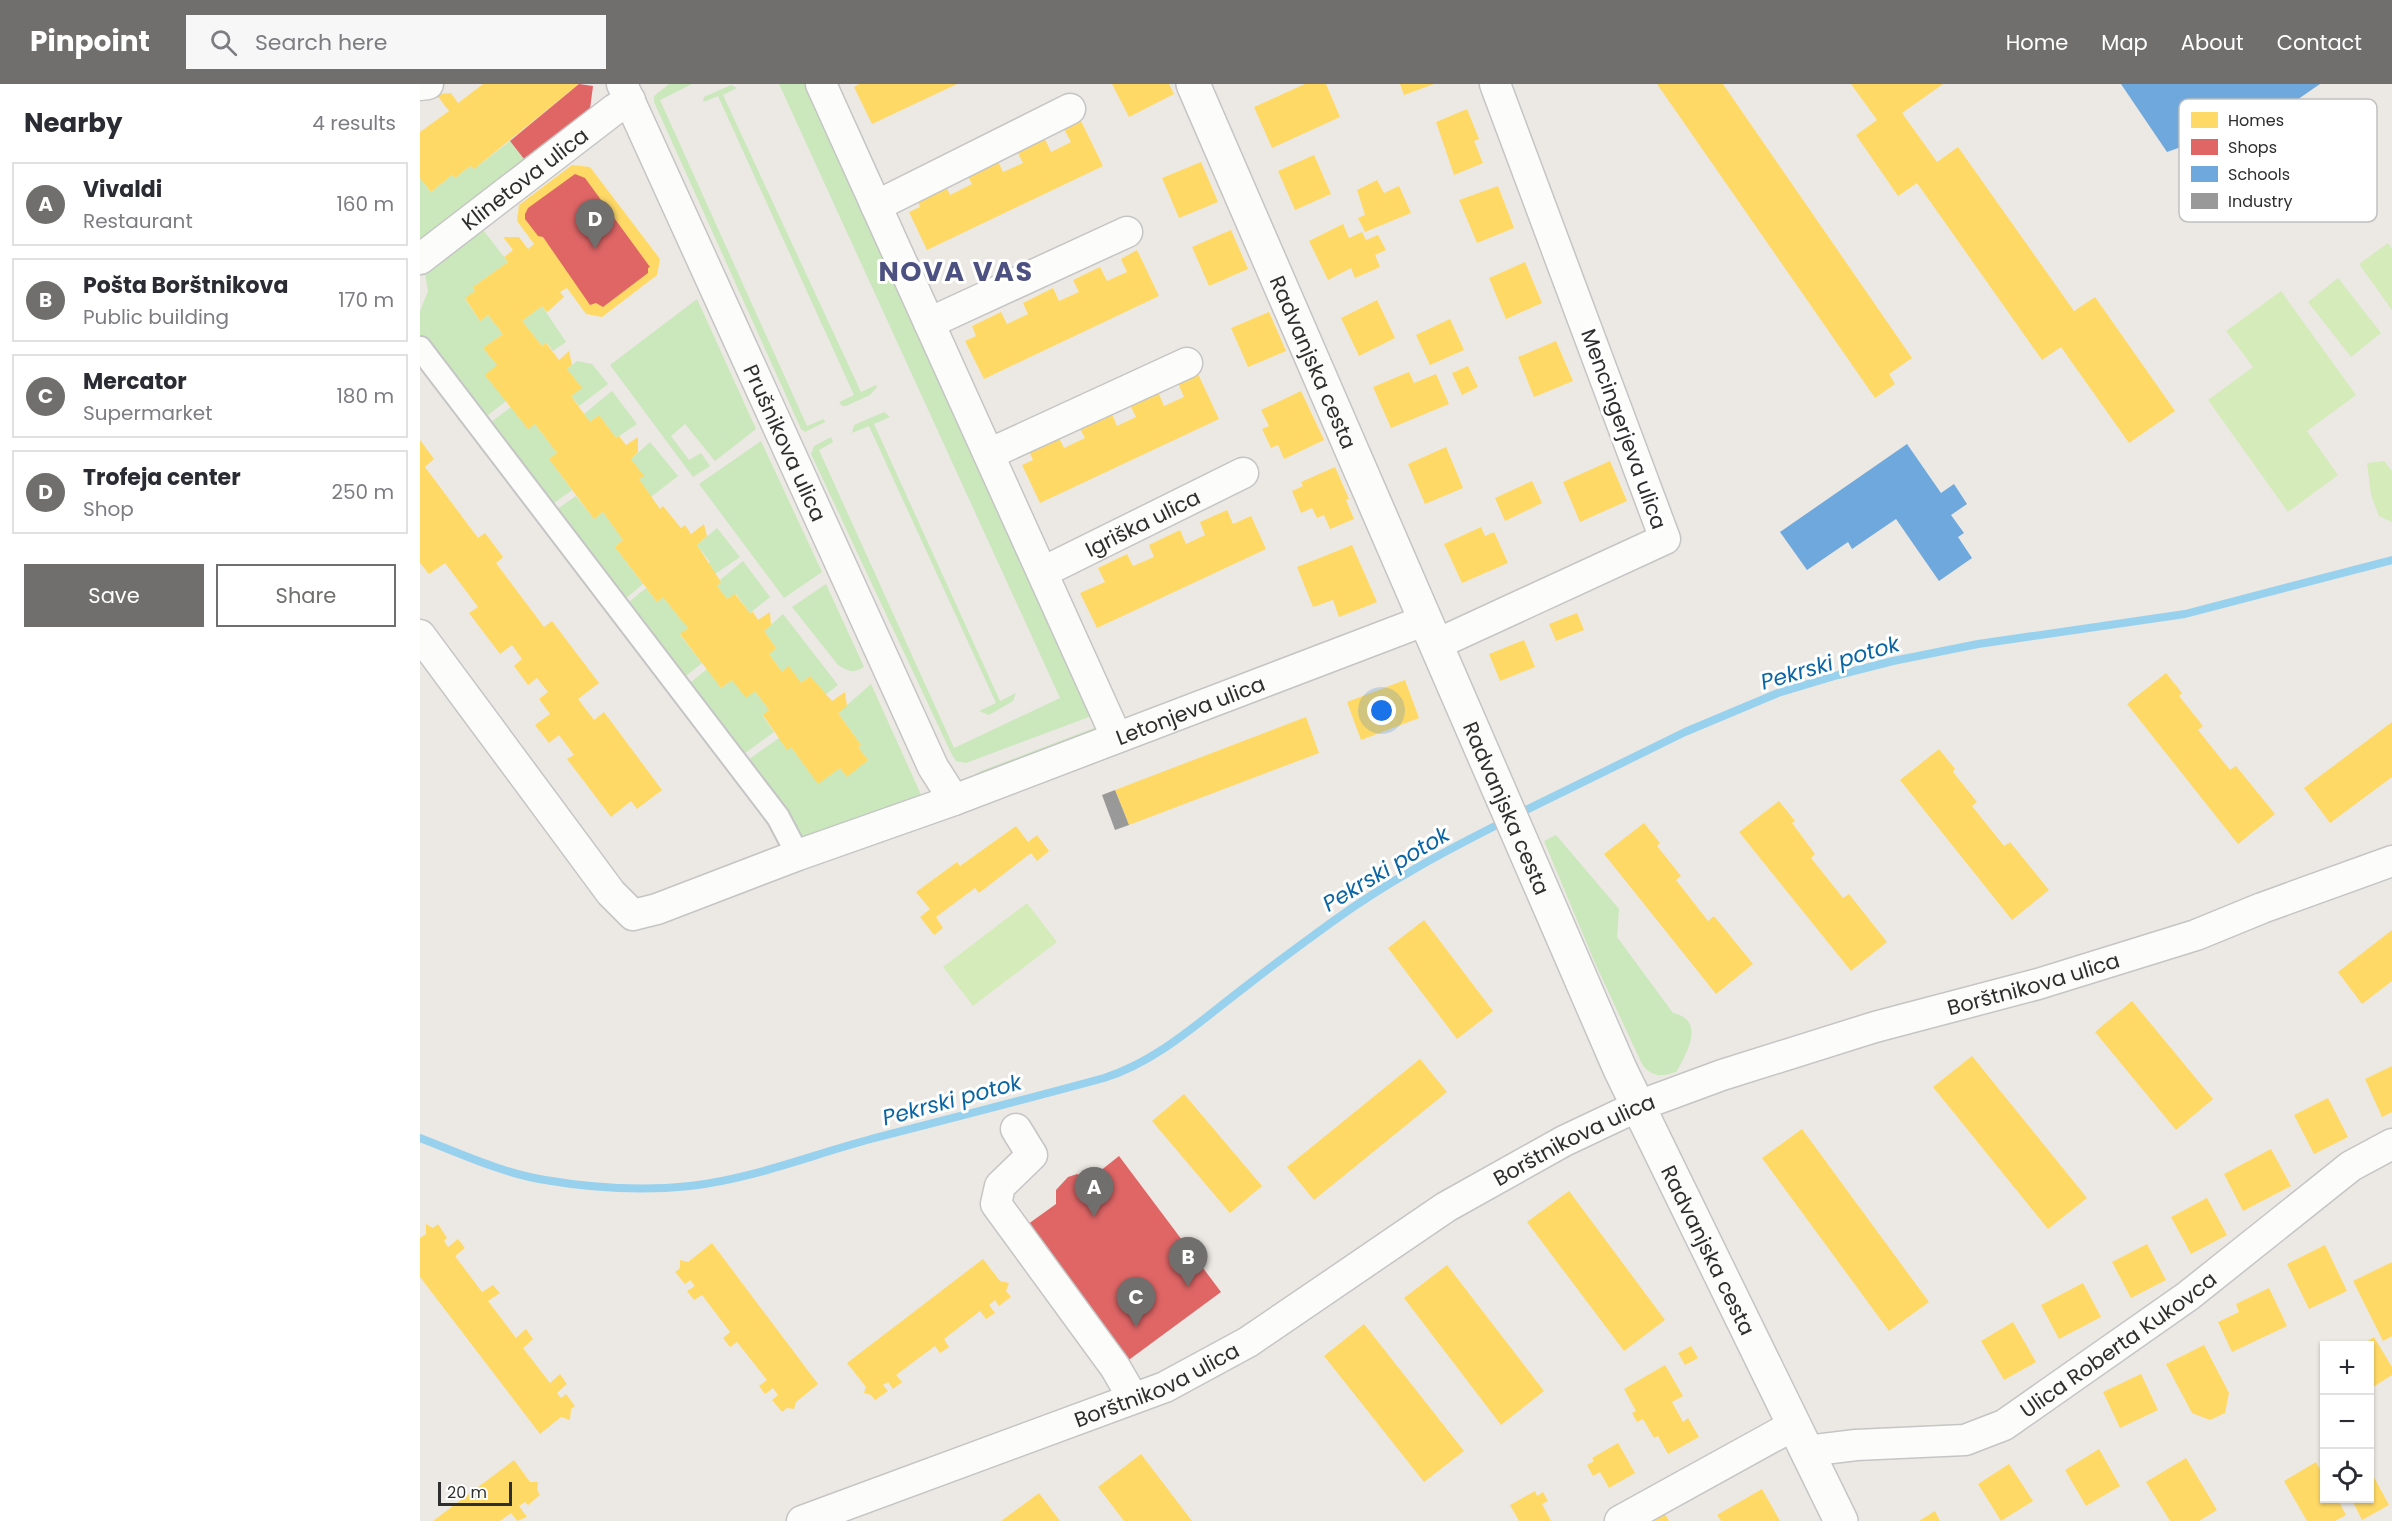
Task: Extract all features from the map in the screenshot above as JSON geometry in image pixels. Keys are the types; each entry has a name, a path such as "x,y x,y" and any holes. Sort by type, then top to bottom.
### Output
{"street":[{"path":"420,85 428,84"},
{"path":"821,84 1116,736"},
{"name":"Radvanjska cesta","path":"1193,84 1638,1106 1841,1521"},
{"name":"Mencingerjeva ulica","path":"1432,632 1665,539 1495,84"},
{"name":"Klinetova ulica","path":"420,259 615,109 626,92"},
{"name":"Prušnikova ulica","path":"626,92 933,767 954,800"},
{"path":"876,206 1070,109"},
{"path":"929,323 1127,232"},
{"path":"420,348 778,817 798,855"},
{"path":"989,454 1187,363"},
{"name":"Igriška ulica","path":"1042,572 1243,473"},
{"name":"Letonjeva ulica","path":"420,635 611,893 633,915 657,909 798,855 954,800 1116,736 1432,632"},
{"name":"Borštnikova ulica","path":"802,1521 1165,1387 1248,1342 1446,1207 1564,1141 1638,1106 1722,1075 1875,1027 2038,984 2196,935 2262,908 2392,861"},
{"path":"1016,1129 1032,1155 1000,1186 996,1204 1115,1367 1133,1398"},
{"name":"Ulica Roberta Kukovca","path":"1800,1438 1856,1444 1965,1440 2004,1425 2188,1296 2352,1166 2392,1144"},
{"path":"1620,1521 1800,1438"}],"green space":[{"path":"669,84 692,84 660,100 807,426 824,419 825,422 805,432 801,429 654,102 654,96"},
{"path":"779,84 809,84 1097,714 966,763 956,761 951,753 811,454 814,446 831,437 833,442 819,450 954,748 1060,698"},
{"path":"731,85 737,88 723,95 861,392 876,385 877,387 870,395 846,406 842,406 839,402 854,395 718,96 703,102 704,97"},
{"path":"510,141 524,159 420,239 420,178 431,192 452,175 455,178 470,166 474,169"},
{"path":"483,230 508,262 473,287 475,291 465,299 480,321 488,315 503,334 483,348 497,365 506,401 483,419 420,336 420,311 428,291 425,274"},
{"path":"2388,243 2392,249 2392,310 2359,264"},
{"path":"2338,278 2381,333 2351,357 2308,302"},
{"path":"2281,291 2356,395 2307,431 2338,475 2288,512 2208,400 2253,367 2226,331"},
{"path":"697,299 756,429 715,461 685,424 671,436 689,460 701,453 710,466 693,477 610,365"},
{"path":"542,306 566,342 553,351 547,343 542,346 522,321"},
{"path":"577,361 592,364 608,384 579,406 571,396 581,388 567,369"},
{"path":"612,391 637,424 616,438 599,415 590,422 584,414"},
{"path":"511,407 528,429 535,424 557,453 550,460 572,490 550,506 487,425"},
{"path":"884,412 890,417 874,424 1000,701 1016,693 1013,701 989,715 979,711 996,703 869,426 852,433 854,425"},
{"path":"761,441 822,572 784,598 699,484"},
{"path":"650,442 678,476 651,497 639,479 643,476 631,459"},
{"path":"2384,461 2392,471 2392,522 2379,516 2371,495 2367,463"},
{"path":"576,496 594,519 603,512 623,540 615,547 643,584 626,598 586,546 581,548 553,512"},
{"path":"717,528 740,557 715,574 708,564 710,562 697,545"},
{"path":"743,561 770,597 750,613 736,594 727,599 717,586 720,580"},
{"path":"826,584 864,667 857,670 848,670 838,665 792,607"},
{"path":"646,588 657,602 663,597 688,628 680,635 702,663 681,680 638,624 643,619 629,602"},
{"path":"783,614 838,685 825,695 810,676 801,683 789,667 782,672 769,654 776,648 764,631"},
{"path":"707,669 721,688 732,680 755,691 769,710 763,716 774,732 741,756 686,686"},
{"path":"871,684 922,797 805,848 745,762 779,738 791,747 818,783 840,768 847,776 868,760 858,747 861,745 838,713"},
{"path":"1102,725 1103,732 967,779 981,771"},
{"path":"1556,835 1619,909 1617,937 1673,1013 1689,1022 1691,1038 1689,1047 1676,1072 1657,1075 1642,1064 1595,963 1544,841"},
{"path":"1027,903 1057,942 973,1006 943,967"}],"building: Homes":[{"path":"483,84 579,84 474,169 470,166 455,178 452,175 431,192 420,178 420,132 449,111 436,94 451,93 458,103"},
{"path":"859,84 957,84 872,124 854,87"},
{"path":"1112,84 1169,84 1174,94 1129,117"},
{"path":"1305,84 1326,84 1340,117 1272,148 1254,107"},
{"path":"1400,84 1434,84 1404,95"},
{"path":"1657,84 1723,84 1912,358 1889,374 1895,384 1875,398"},
{"path":"1851,84 1943,84 1902,113 1937,162 1958,147 2074,311 2095,297 2175,411 2129,443 2061,347 2042,360 1917,183 1898,196 1856,135 1877,120"},
{"path":"1467,109 1479,139 1474,141 1483,163 1454,175 1436,122"},
{"path":"1081,121 1103,166 927,250 909,212 920,207 915,196 944,182 950,195 972,184 966,173 997,159 1003,172 1023,163 1017,151 1044,137 1051,152 1071,142 1064,129"},
{"path":"1314,155 1331,194 1295,210 1278,171"},
{"path":"1201,162 1218,202 1179,218 1162,178"},
{"path":"572,165 590,167 660,259 657,275 602,317 586,314 567,288 560,292 564,297 547,312 542,306 522,321 542,346 546,343 559,360 569,351 572,365 567,369 582,388 571,396 590,422 599,415 616,438 619,436 626,445 638,437 638,452 631,459 644,476 639,479 660,509 663,506 681,528 685,525 691,534 704,524 707,536 697,545 721,582 717,586 727,599 735,594 758,620 770,612 771,625 764,631 776,648 769,654 782,672 789,666 801,683 810,676 832,701 845,692 847,706 838,713 861,745 858,747 868,760 847,777 840,768 818,784 791,747 787,750 763,715 769,710 755,691 746,698 732,680 721,688 680,634 688,628 663,597 657,602 615,547 623,540 603,512 594,519 549,459 557,453 535,424 528,429 485,375 497,365 483,348 503,334 488,315 480,321 465,298 475,291 473,287 508,262 504,257 513,250 503,237 519,237 528,249 534,244 517,221 519,205"},
{"path":"1377,180 1384,193 1399,186 1411,213 1365,232 1358,218 1365,215 1357,190"},
{"path":"1498,186 1514,228 1477,243 1459,200"},
{"path":"1343,224 1349,238 1362,232 1366,240 1378,235 1386,250 1375,255 1380,267 1355,278 1351,268 1328,280 1309,241"},
{"path":"1231,230 1248,269 1209,286 1192,247"},
{"path":"1137,250 1159,296 984,379 965,341 976,336 972,326 1001,312 1007,324 1028,314 1023,303 1053,288 1059,301 1079,292 1073,280 1100,267 1107,281 1127,272 1121,259"},
{"path":"1525,262 1542,303 1506,319 1489,278"},
{"path":"1377,300 1395,338 1359,356 1341,318"},
{"path":"1269,312 1286,351 1248,367 1231,328"},
{"path":"1450,319 1464,350 1430,365 1416,335"},
{"path":"1556,341 1573,381 1534,397 1518,357"},
{"path":"1468,366 1478,387 1462,395 1452,373"},
{"path":"1409,372 1414,383 1436,374 1449,404 1391,428 1373,387"},
{"path":"1198,374 1219,419 1040,503 1022,465 1033,460 1028,449 1058,436 1064,448 1085,438 1079,427 1111,412 1117,426 1136,417 1130,405 1158,392 1164,406 1184,397 1178,383"},
{"path":"1301,391 1324,440 1284,459 1278,445 1271,448 1262,429 1269,426 1261,410"},
{"path":"420,440 434,459 425,467 478,538 485,533 503,557 496,563 544,627 552,621 599,683 578,699 594,720 604,712 662,790 637,809 631,801 611,817 567,759 574,755 559,735 549,743 535,725 550,714 539,699 548,692 537,678 528,685 514,666 522,659 512,645 500,654 469,613 478,607 445,563 429,574 420,563"},
{"path":"1446,447 1463,488 1425,504 1408,464"},
{"path":"1610,461 1627,501 1580,522 1563,482"},
{"path":"1335,467 1349,499 1346,500 1354,519 1330,529 1324,515 1317,518 1312,508 1301,513 1292,491 1303,486 1301,482"},
{"path":"1532,481 1542,503 1505,521 1495,498"},
{"path":"1227,510 1233,524 1251,516 1266,549 1097,628 1080,593 1105,582 1098,568 1127,554 1133,566 1154,557 1149,545 1180,530 1186,544 1205,535 1200,522"},
{"path":"1481,527 1485,536 1494,532 1508,563 1462,583 1444,544"},
{"path":"1352,545 1377,602 1339,617 1333,600 1313,607 1297,567"},
{"path":"1577,613 1584,630 1556,641 1549,624"},
{"path":"1524,640 1535,667 1500,681 1489,654"},
{"path":"2166,673 2182,693 2179,696 2203,726 2198,730 2230,770 2236,766 2275,814 2238,844 2127,704"},
{"path":"1405,680 1419,718 1361,740 1347,702"},
{"path":"1306,717 1319,753 1129,825 1115,790"},
{"path":"2392,722 2392,777 2330,823 2304,788"},
{"path":"1939,749 1955,769 1953,772 1977,802 1972,806 2004,846 2010,842 2049,890 2012,920 1900,780"},
{"path":"1779,801 1795,821 1792,823 1815,854 1811,858 1843,898 1849,894 1887,942 1851,971 1739,832"},
{"path":"1644,823 1660,843 1657,846 1681,876 1676,880 1708,921 1714,916 1753,964 1716,994 1604,854"},
{"path":"1016,826 1028,842 1037,835 1049,851 1037,861 1031,853 979,893 975,888 936,917 943,928 934,935 920,917 930,909 916,892 957,862 960,866"},
{"path":"1424,920 1493,1011 1457,1039 1388,948"},
{"path":"2392,930 2392,981 2362,1004 2338,972"},
{"path":"2132,1001 2213,1099 2176,1130 2095,1032"},
{"path":"1972,1056 2087,1198 2048,1229 1933,1087"},
{"path":"1420,1059 1447,1092 1314,1200 1287,1167"},
{"path":"2392,1066 2392,1112 2382,1117 2365,1079"},
{"path":"1184,1094 1262,1186 1230,1213 1152,1121"},
{"path":"2328,1098 2348,1137 2314,1154 2294,1115"},
{"path":"1802,1129 1929,1302 1889,1331 1762,1158"},
{"path":"2271,1149 2291,1186 2243,1211 2224,1174"},
{"path":"1569,1191 1665,1320 1624,1351 1527,1222"},
{"path":"2207,1198 2227,1235 2191,1254 2171,1217"},
{"path":"426,1224 433,1228 438,1224 447,1238 444,1241 448,1247 458,1239 465,1248 455,1256 482,1292 493,1285 500,1293 488,1301 516,1338 526,1329 533,1339 523,1348 550,1383 560,1374 567,1384 557,1393 561,1398 566,1394 575,1406 571,1409 570,1420 561,1417 540,1434 420,1277 420,1238 426,1234"},
{"path":"712,1243 818,1384 796,1402 794,1409 787,1408 782,1412 772,1400 778,1395 773,1388 765,1394 759,1386 767,1380 737,1342 730,1347 723,1338 730,1332 702,1295 694,1300 687,1291 695,1286 690,1280 685,1284 675,1272 680,1268 680,1260 688,1262"},
{"path":"2147,1244 2166,1280 2131,1298 2112,1262"},
{"path":"2325,1245 2347,1291 2309,1309 2287,1264"},
{"path":"983,1259 1000,1281 1009,1283 1006,1291 1011,1297 999,1306 995,1300 989,1305 995,1313 986,1319 980,1311 944,1339 949,1347 940,1353 935,1346 896,1375 902,1382 893,1389 888,1382 883,1385 888,1391 875,1400 871,1395 864,1393 866,1387 847,1363"},
{"path":"2392,1262 2392,1336 2383,1341 2353,1281"},
{"path":"1447,1265 1544,1391 1501,1425 1404,1298"},
{"path":"2083,1283 2101,1317 2059,1339 2041,1305"},
{"path":"2269,1288 2287,1326 2232,1352 2218,1322 2239,1312 2236,1304"},
{"path":"2013,1322 2036,1362 2004,1380 1981,1341"},
{"path":"1364,1324 1464,1451 1424,1482 1324,1356"},
{"path":"2374,1337 2392,1367 2392,1375 2374,1386 2374,1341 2368,1341"},
{"path":"2204,1345 2229,1393 2225,1413 2210,1420 2192,1413 2166,1364"},
{"path":"1691,1346 1698,1358 1685,1365 1678,1353"},
{"path":"1665,1365 1683,1396 1672,1402 1683,1422 1688,1418 1699,1437 1668,1454 1658,1436 1654,1438 1643,1419 1637,1422 1632,1413 1636,1411 1624,1389"},
{"path":"2141,1374 2158,1410 2120,1428 2103,1392"},
{"path":"1618,1443 1635,1473 1609,1488 1600,1472 1593,1476 1587,1465 1594,1461 1592,1458"},
{"path":"2099,1449 2120,1486 2086,1506 2065,1470"},
{"path":"1141,1454 1192,1521 1124,1521 1098,1487"},
{"path":"2186,1458 2217,1510 2199,1521 2170,1521 2146,1482"},
{"path":"514,1460 530,1482 538,1482 537,1490 540,1495 528,1505 525,1502 519,1506 527,1517 517,1521 511,1513 500,1521 433,1521"},
{"path":"2316,1462 2320,1470 2320,1503 2340,1503 2346,1515 2335,1521 2307,1521 2284,1481"},
{"path":"2009,1464 2033,1501 2001,1521 1978,1484"},
{"path":"2374,1477 2389,1505 2362,1520 2354,1503 2374,1503"},
{"path":"1762,1489 1780,1521 1721,1521 1717,1515"},
{"path":"1535,1491 1537,1496 1543,1492 1548,1501 1542,1504 1551,1521 1519,1521 1510,1505"},
{"path":"1039,1493 1060,1521 1001,1521"},
{"path":"1935,1511 1940,1521 1919,1521"},
{"path":"1665,1514 1669,1521 1654,1521"}],"building: Shops":[{"path":"579,84 593,86 590,109 524,159 510,141"},
{"path":"575,174 585,178 650,267 648,273 603,307 596,303 590,305 543,237 538,236 525,219 528,208"},
{"path":"1119,1156 1221,1292 1126,1362 1024,1227 1056,1204 1056,1190 1068,1177 1077,1174 1090,1179"}],"building: Schools":[{"path":"2121,84 2320,84 2298,99 2179,99 2179,148 2167,152"},
{"path":"1907,444 1941,493 1954,484 1967,504 1951,515 1964,533 1958,537 1972,558 1939,581 1896,519 1852,549 1848,542 1807,570 1780,532"}],"building: Industry":[{"path":"1115,790 1129,825 1115,830 1102,795"}],"waterway":[{"name":"Pekrski potok","path":"1518,814 1685,732 1778,693 1838,675 1978,644 2185,614 2392,560"},
{"name":"Pekrski potok","path":"420,1138 497,1168 545,1180 618,1188 690,1186 736,1178 871,1139 1104,1078 1124,1071 1178,1039 1288,954 1395,880 1505,821"}],"place":[{"name":"Trofeja center","path":"595,249"},
{"name":"Vivaldi","path":"1094,1217"},
{"name":"Pošta Borštnikova","path":"1188,1287"},
{"name":"Mercator","path":"1136,1327"}],"district":[{"name":"NOVA VAS","path":"956,271"}]}
